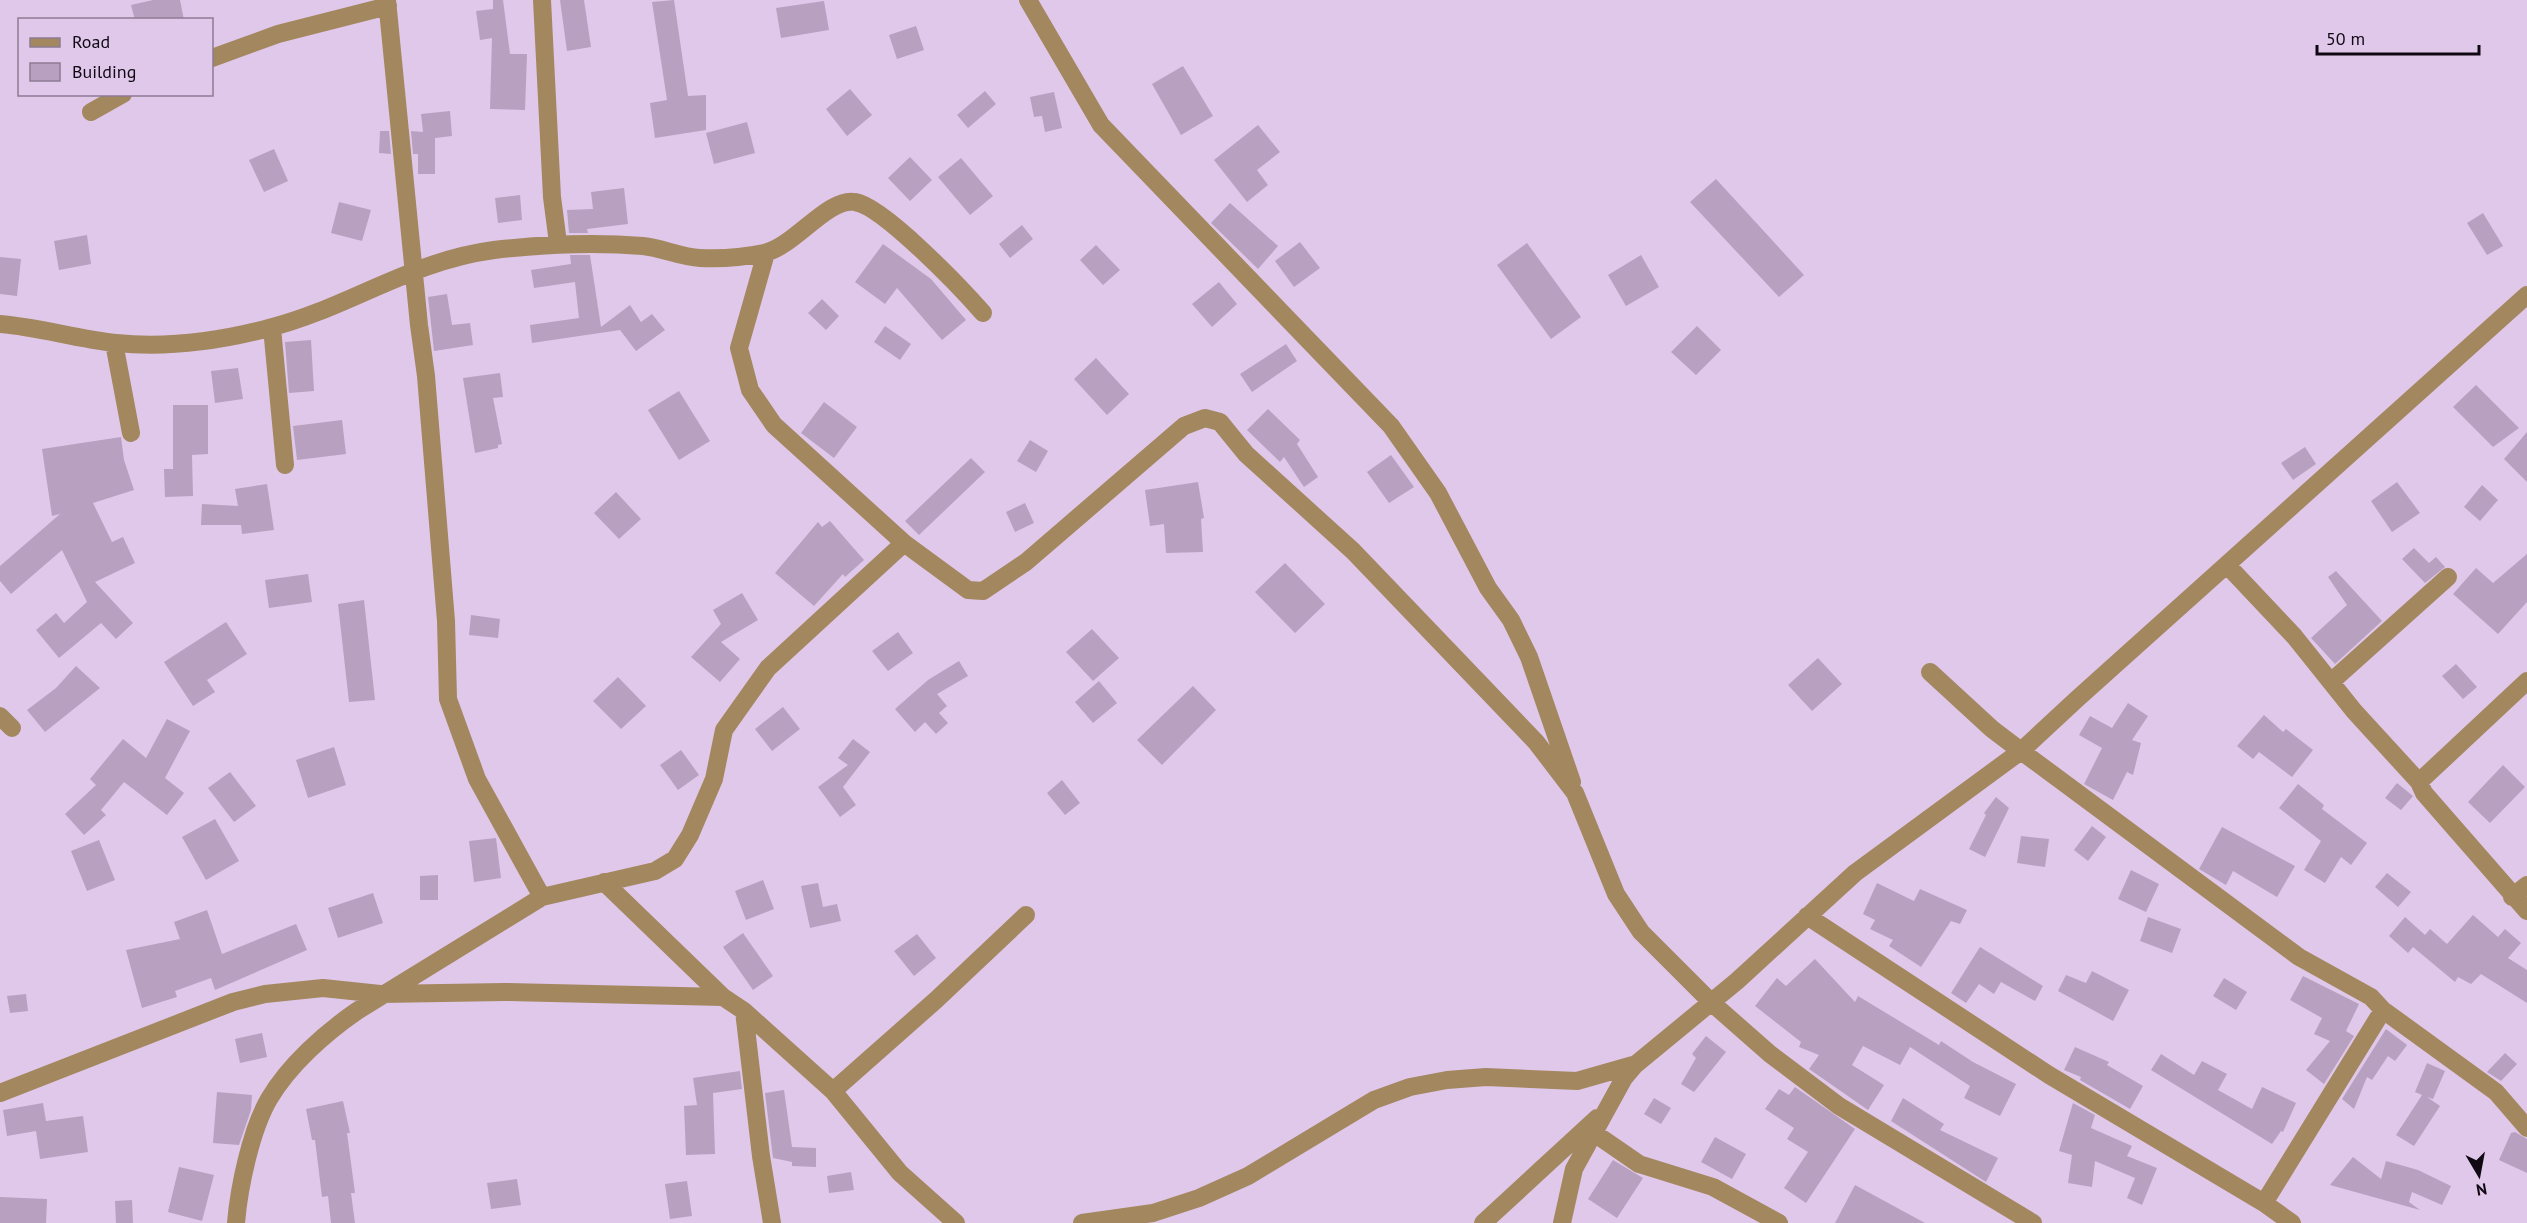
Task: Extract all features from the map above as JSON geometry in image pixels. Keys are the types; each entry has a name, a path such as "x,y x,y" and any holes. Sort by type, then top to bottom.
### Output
{"street":[{"path":"542,0 552,197 558,243"},
{"path":"1028,0 1101,126 1391,426 1438,493 1488,588 1511,620 1529,657 1575,793 1616,894 1641,932 1712,1002 1770,1054 1839,1106 2033,1223"},
{"path":"213,58 259,39 388,3 426,376 446,621 448,699 477,779 542,897"},
{"path":"92,112 120,96"},
{"path":"0,324 29,327 114,343 147,345 177,342 272,328 310,315 414,269 470,253 558,243 652,247 699,258 766,253 792,241 842,203 855,201 899,231 946,272 983,313"},
{"path":"766,253 740,348 750,390 774,425 904,543 955,584 968,590 983,591 1026,562 1184,426 1204,418 1220,422 1246,454 1353,551 1392,595 1421,621 1536,742 1575,793"},
{"path":"1562,1223 1570,1178 1624,1078 1635,1065 1712,1002 1855,873 2021,752 2527,295"},
{"path":"272,328 285,465"},
{"path":"114,343 131,433"},
{"path":"236,1223 249,1155 269,1099 288,1073 341,1021 380,994 542,897 655,871 675,859 690,835 714,779 724,730 768,668 904,543"},
{"path":"2227,565 2294,636 2354,711 2419,782 2424,793 2512,897 2527,911"},
{"path":"2332,681 2448,577"},
{"path":"1930,672 1992,729 2021,752 2299,957 2371,997 2383,1010 2496,1092 2527,1128"},
{"path":"2419,782 2527,681"},
{"path":"604,882 723,997 744,1011 833,1091 900,1173 956,1223"},
{"path":"2512,897 2527,885"},
{"path":"833,1091 936,1000 1026,915"},
{"path":"1807,916 2049,1075 2264,1203 2292,1223"},
{"path":"0,1093 233,1002 266,994 323,988 380,994 505,992 723,997"},
{"path":"2264,1203 2383,1010"},
{"path":"744,1011 761,1156 772,1223"},
{"path":"1082,1223 1153,1213 1198,1198 1248,1176 1374,1100 1410,1087 1447,1080 1486,1077 1577,1081 1635,1065"},
{"path":"1483,1223 1608,1108"},
{"path":"1594,1133 1639,1164 1713,1187 1779,1223"}],"building":[{"path":"153,0 180,0 184,18 134,18 131,5"},
{"path":"493,0 503,0 510,54 527,54 525,110 490,109 492,38 480,40 476,11 493,9"},
{"path":"560,0 584,0 591,47 567,51"},
{"path":"674,0 688,96 706,95 706,130 655,138 650,103 667,100 652,2"},
{"path":"824,1 829,30 781,38 776,8"},
{"path":"916,26 924,50 897,59 889,35"},
{"path":"1183,66 1213,116 1181,135 1152,84"},
{"path":"850,89 872,115 847,136 826,109"},
{"path":"985,91 996,104 968,128 957,115"},
{"path":"1054,92 1062,128 1045,132 1042,116 1034,117 1030,97"},
{"path":"450,111 452,136 435,138 435,174 418,174 418,154 413,154 411,131 423,132 421,114"},
{"path":"747,122 755,153 714,164 706,133"},
{"path":"1258,125 1280,152 1257,170 1268,185 1247,202 1214,160"},
{"path":"380,131 389,131 391,154 379,153"},
{"path":"274,149 288,181 264,192 249,160"},
{"path":"910,157 932,180 910,201 888,178"},
{"path":"961,158 993,196 970,215 938,177"},
{"path":"1716,179 1804,275 1779,297 1690,202"},
{"path":"624,188 628,224 587,229 588,233 569,233 567,210 593,209 591,192"},
{"path":"520,195 522,220 498,223 495,198"},
{"path":"339,202 371,210 362,241 331,233"},
{"path":"1230,203 1278,246 1258,269 1211,223"},
{"path":"2483,213 2503,246 2487,255 2467,223"},
{"path":"1022,225 1033,239 1010,258 999,244"},
{"path":"87,235 91,264 59,270 54,241"},
{"path":"1300,242 1320,268 1294,287 1275,261"},
{"path":"1527,243 1581,317 1551,339 1497,265"},
{"path":"883,244 931,279 966,320 942,340 897,288 885,304 855,282"},
{"path":"1096,245 1120,270 1103,285 1080,260"},
{"path":"570,255 590,255 601,327 630,305 641,322 652,314 665,330 636,351 620,330 532,343 530,325 579,318 575,282 534,288 531,270 571,264"},
{"path":"1641,255 1659,287 1626,306 1608,275"},
{"path":"0,257 21,259 17,296 0,294"},
{"path":"1219,282 1237,304 1212,327 1192,304"},
{"path":"447,294 452,325 470,323 473,345 434,351 428,297"},
{"path":"822,299 839,316 826,330 808,313"},
{"path":"885,326 911,344 900,360 874,342"},
{"path":"1697,326 1721,350 1696,375 1671,352"},
{"path":"311,340 314,391 289,393 285,342"},
{"path":"1286,344 1297,361 1252,392 1240,374"},
{"path":"1096,358 1129,394 1107,415 1074,379"},
{"path":"238,368 243,399 215,403 211,371"},
{"path":"500,373 503,397 493,398 502,444 498,445 498,448 475,453 463,378"},
{"path":"2476,385 2519,428 2493,447 2453,407"},
{"path":"679,391 710,441 679,460 648,410"},
{"path":"824,402 857,427 834,458 801,433"},
{"path":"173,405 208,405 208,454 192,455 193,496 165,497 164,469 173,469"},
{"path":"1268,409 1300,440 1297,444 1318,477 1304,487 1284,457 1280,462 1247,430"},
{"path":"342,420 346,454 297,460 293,426"},
{"path":"2527,432 2527,482 2504,459"},
{"path":"121,437 124,460 134,490 93,503 112,542 123,537 135,563 95,582 133,623 116,639 101,623 59,658 36,630 56,613 64,623 87,602 62,550 11,594 0,581 0,566 60,514 52,516 42,449"},
{"path":"1030,440 1048,451 1036,472 1017,461"},
{"path":"2305,447 2316,464 2293,480 2281,463"},
{"path":"1391,455 1414,487 1389,503 1367,472"},
{"path":"971,458 985,472 919,535 905,521"},
{"path":"1198,482 1204,518 1201,519 1203,552 1166,553 1164,524 1150,526 1145,490"},
{"path":"2397,482 2420,513 2392,532 2371,501"},
{"path":"267,484 274,530 242,534 241,525 201,525 202,504 238,506 235,489"},
{"path":"2482,485 2498,500 2480,521 2464,507"},
{"path":"616,492 641,519 619,539 594,513"},
{"path":"1025,503 1034,523 1015,532 1006,512"},
{"path":"830,521 864,560 845,577 843,574 814,606 775,573 818,522 822,527"},
{"path":"2414,548 2429,563 2436,557 2445,567 2425,583 2402,559"},
{"path":"2527,554 2527,602 2498,634 2453,594 2476,568 2493,583"},
{"path":"1285,563 1325,604 1295,633 1255,592"},
{"path":"2336,571 2382,621 2335,664 2311,638 2347,605 2328,577"},
{"path":"308,574 312,602 269,608 265,580"},
{"path":"742,593 758,620 721,642 740,659 720,682 691,657 721,624 713,610"},
{"path":"364,600 375,700 349,702 338,604"},
{"path":"471,615 500,619 498,638 469,635"},
{"path":"226,622 247,654 207,680 215,692 193,706 164,662"},
{"path":"1092,629 1119,658 1093,681 1066,652"},
{"path":"898,632 913,653 888,671 872,651"},
{"path":"1818,658 1842,684 1812,711 1788,685"},
{"path":"959,661 968,676 937,694 947,706 939,713 948,723 936,734 925,722 915,732 895,709 928,680"},
{"path":"2456,664 2477,687 2463,699 2442,676"},
{"path":"76,666 100,688 45,732 27,710 56,688"},
{"path":"618,677 646,706 621,729 593,701"},
{"path":"1099,681 1117,703 1093,723 1075,702"},
{"path":"1193,686 1216,710 1162,765 1137,740"},
{"path":"2128,703 2148,716 2132,740 2141,743 2133,775 2127,772 2113,800 2084,784 2102,748 2079,735 2090,716 2112,728"},
{"path":"783,707 800,729 772,751 755,729"},
{"path":"2264,715 2283,732 2286,729 2313,750 2292,777 2259,752 2253,759 2237,746"},
{"path":"167,719 190,731 165,778 184,793 167,815 124,782 101,810 106,815 84,835 65,814 96,785 90,779 123,739 146,758"},
{"path":"853,739 870,752 843,787 856,805 840,817 818,787 848,765 838,758"},
{"path":"334,747 346,785 308,798 296,760"},
{"path":"681,750 699,775 678,790 660,765"},
{"path":"2503,765 2525,787 2490,823 2468,802"},
{"path":"230,772 256,806 234,822 208,788"},
{"path":"1062,780 1080,803 1065,815 1047,793"},
{"path":"2397,783 2413,796 2401,810 2385,798"},
{"path":"2298,784 2324,805 2322,809 2367,843 2351,865 2341,857 2325,883 2304,870 2321,841 2279,808"},
{"path":"1996,797 2009,808 1985,857 1969,849 1986,815 1984,813"},
{"path":"215,819 239,861 206,880 182,837"},
{"path":"2092,826 2106,837 2088,861 2074,850"},
{"path":"2222,827 2295,866 2277,897 2233,871 2226,885 2199,869"},
{"path":"2021,836 2049,839 2045,867 2017,863"},
{"path":"496,838 501,878 474,882 469,841"},
{"path":"99,840 115,880 87,891 71,851"},
{"path":"2131,870 2159,884 2146,912 2118,899"},
{"path":"2387,873 2411,892 2398,907 2375,887"},
{"path":"438,875 438,900 420,900 420,876"},
{"path":"763,880 774,909 746,920 735,891"},
{"path":"818,883 823,907 837,904 841,921 810,928 801,886"},
{"path":"1877,883 1914,901 1920,889 1967,910 1960,924 1951,921 1921,967 1889,946 1893,940 1870,929 1875,920 1863,914"},
{"path":"373,893 383,923 338,938 328,908"},
{"path":"207,910 222,954 296,924 307,950 215,990 211,978 175,991 177,997 142,1008 126,950 180,939 174,922"},
{"path":"2473,915 2498,937 2505,929 2521,943 2508,958 2527,970 2527,1003 2481,974 2471,984 2458,977 2455,982 2413,947 2408,953 2389,936 2405,917 2425,935 2430,929 2447,944"},
{"path":"2148,917 2181,929 2172,953 2140,941"},
{"path":"743,933 773,976 753,990 723,947"},
{"path":"917,934 936,958 914,976 894,951"},
{"path":"1980,947 2043,986 2035,1001 2001,982 1994,994 1979,984 1966,1003 1951,993"},
{"path":"1815,959 1855,1002 1858,996 1939,1045 1941,1041 1973,1062 2016,1084 2000,1116 1964,1098 1970,1086 1910,1047 1900,1065 1863,1046 1852,1065 1884,1085 1868,1110 1809,1069 1819,1055 1799,1047 1801,1042 1755,1006 1777,978 1786,986"},
{"path":"2092,971 2129,990 2113,1021 2058,991 2066,975 2086,983"},
{"path":"2303,976 2359,1004 2346,1031 2354,1036 2324,1084 2306,1070 2330,1041 2314,1034 2322,1018 2290,1000"},
{"path":"2224,978 2247,992 2236,1010 2213,996"},
{"path":"26,994 28,1011 10,1013 7,996"},
{"path":"2386,1029 2407,1045 2395,1061 2388,1056 2372,1080 2367,1077 2354,1109 2342,1099"},
{"path":"262,1033 267,1057 240,1063 235,1039"},
{"path":"1706,1036 1726,1052 1694,1092 1681,1084 1696,1058 1692,1054"},
{"path":"2075,1047 2109,1062 2107,1065 2143,1086 2130,1109 2080,1080 2081,1077 2064,1070"},
{"path":"2505,1053 2517,1064 2501,1081 2487,1072"},
{"path":"2161,1054 2194,1075 2202,1061 2227,1074 2218,1090 2252,1109 2262,1087 2296,1103 2283,1132 2281,1131 2272,1144 2151,1070"},
{"path":"2427,1063 2445,1071 2433,1099 2427,1097 2440,1106 2414,1146 2396,1135 2422,1095 2415,1092"},
{"path":"740,1071 742,1089 713,1093 715,1154 686,1155 684,1106 697,1105 693,1078"},
{"path":"1795,1087 1855,1129 1806,1203 1784,1188 1808,1152 1787,1139 1794,1128 1765,1109 1779,1089 1789,1095"},
{"path":"784,1090 792,1147 816,1148 816,1167 792,1166 792,1162 773,1158 765,1093"},
{"path":"217,1092 252,1095 251,1110 239,1145 213,1143"},
{"path":"1654,1098 1671,1108 1661,1124 1644,1114"},
{"path":"1903,1098 1944,1124 1940,1130 1998,1158 1986,1182 1891,1121"},
{"path":"343,1101 350,1133 347,1133 355,1193 351,1193 355,1223 331,1223 328,1196 322,1197 315,1140 312,1140 306,1109"},
{"path":"43,1103 46,1121 83,1116 88,1152 40,1159 36,1131 7,1136 3,1110"},
{"path":"2073,1103 2095,1115 2091,1128 2132,1146 2127,1156 2157,1168 2142,1205 2127,1198 2135,1178 2095,1161 2092,1187 2068,1183 2072,1155 2059,1151"},
{"path":"2515,1132 2527,1139 2527,1173 2499,1160 2511,1133"},
{"path":"1715,1137 1746,1154 1732,1179 1701,1162"},
{"path":"2353,1157 2381,1179 2386,1161 2418,1170 2451,1186 2442,1205 2412,1192 2409,1202 2420,1210 2330,1185"},
{"path":"1613,1160 1643,1178 1617,1218 1588,1199"},
{"path":"179,1167 214,1175 202,1221 168,1212"},
{"path":"851,1172 854,1190 829,1193 827,1176"},
{"path":"517,1179 521,1205 491,1209 487,1183"},
{"path":"687,1181 692,1216 670,1219 665,1184"},
{"path":"1855,1185 1925,1223 1835,1223"},
{"path":"0,1197 47,1199 46,1223 0,1223"},
{"path":"132,1200 133,1223 116,1223 115,1201"}]}
